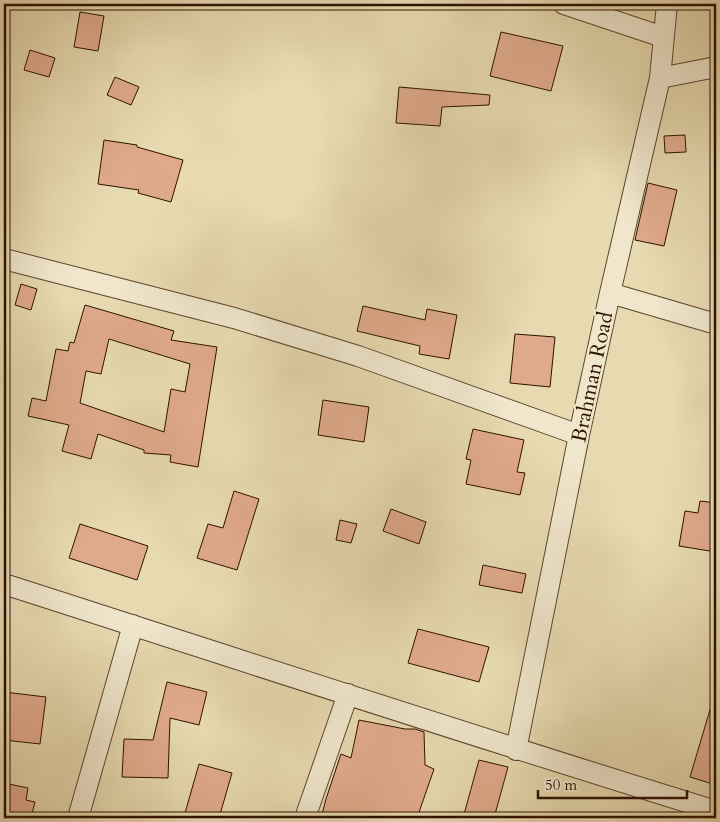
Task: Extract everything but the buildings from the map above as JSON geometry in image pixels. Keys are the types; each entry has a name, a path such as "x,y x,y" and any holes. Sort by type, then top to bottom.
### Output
{"street":[{"path":"564,4 662,37"},
{"name":"Brahman Road","path":"516,750 579,435 660,78 662,37 667,4"},
{"path":"660,78 716,68"},
{"path":"4,259 234,318 358,356 579,435"},
{"path":"610,293 716,324"},
{"path":"4,584 516,750 716,812"},
{"path":"78,818 132,625"},
{"path":"305,818 348,694"}]}
